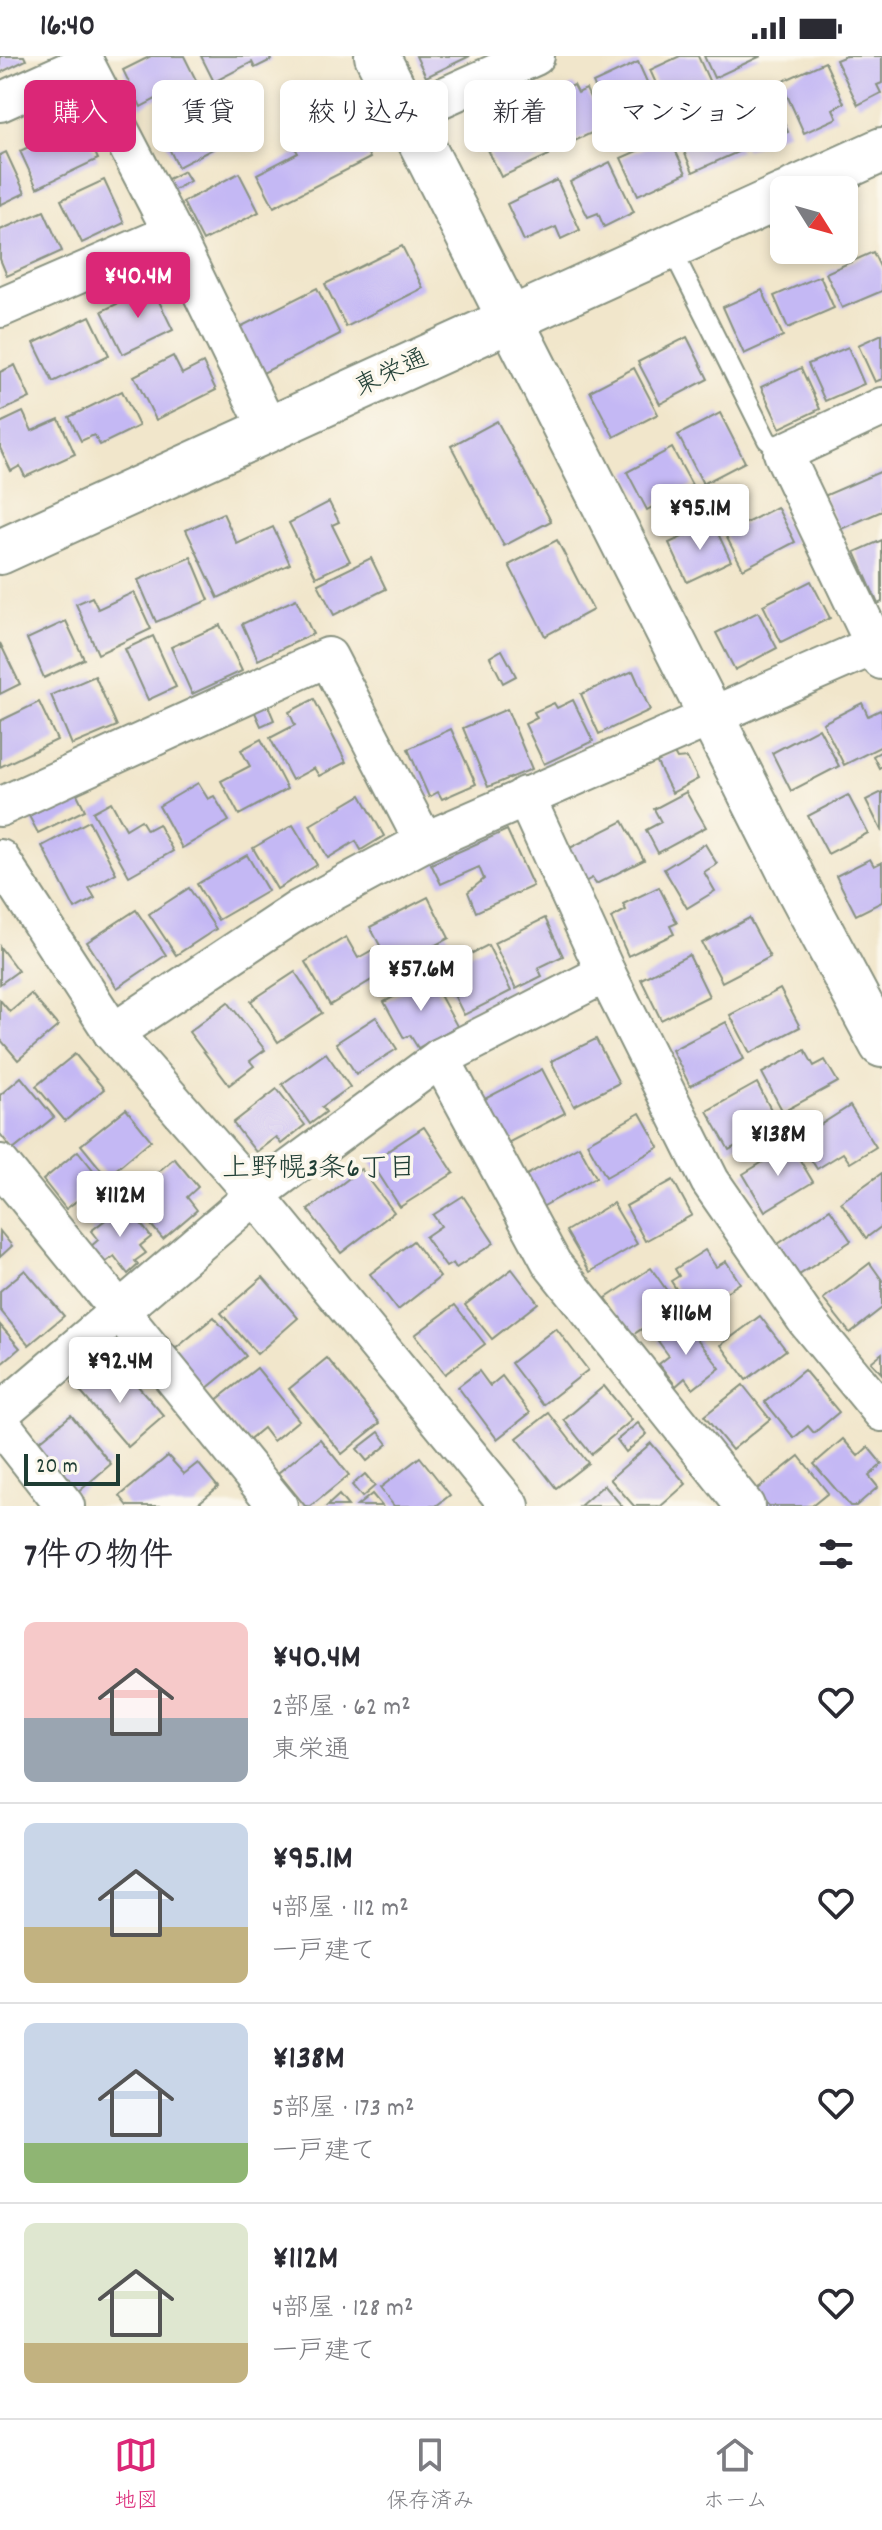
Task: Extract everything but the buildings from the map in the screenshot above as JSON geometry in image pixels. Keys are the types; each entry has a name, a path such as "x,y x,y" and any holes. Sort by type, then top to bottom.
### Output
{"street":[{"path":"377,56 389,80"},
{"path":"448,95 535,56"},
{"path":"0,102 83,60 173,233 269,430"},
{"path":"825,176 882,150"},
{"path":"425,152 799,890 882,1045"},
{"name":"東栄通","path":"0,552 770,201"},
{"path":"0,308 173,233"},
{"path":"113,1033 298,910 424,842 525,796 880,649 783,453 882,407"},
{"path":"0,807 328,657 424,842"},
{"path":"525,796 606,973 710,1181 807,1321 882,1412"},
{"path":"0,859 113,1033 255,1195 510,1506"},
{"path":"0,1413 255,1195 440,1058 606,973"},
{"path":"440,1058 552,1264 745,1506"},
{"path":"0,1164 278,1506"},
{"path":"0,1423 65,1506"}],"lane":[{"path":"670,246 767,440 783,453"}],"district":[{"name":"上野幌3条6丁目","path":"319,1171"}]}
